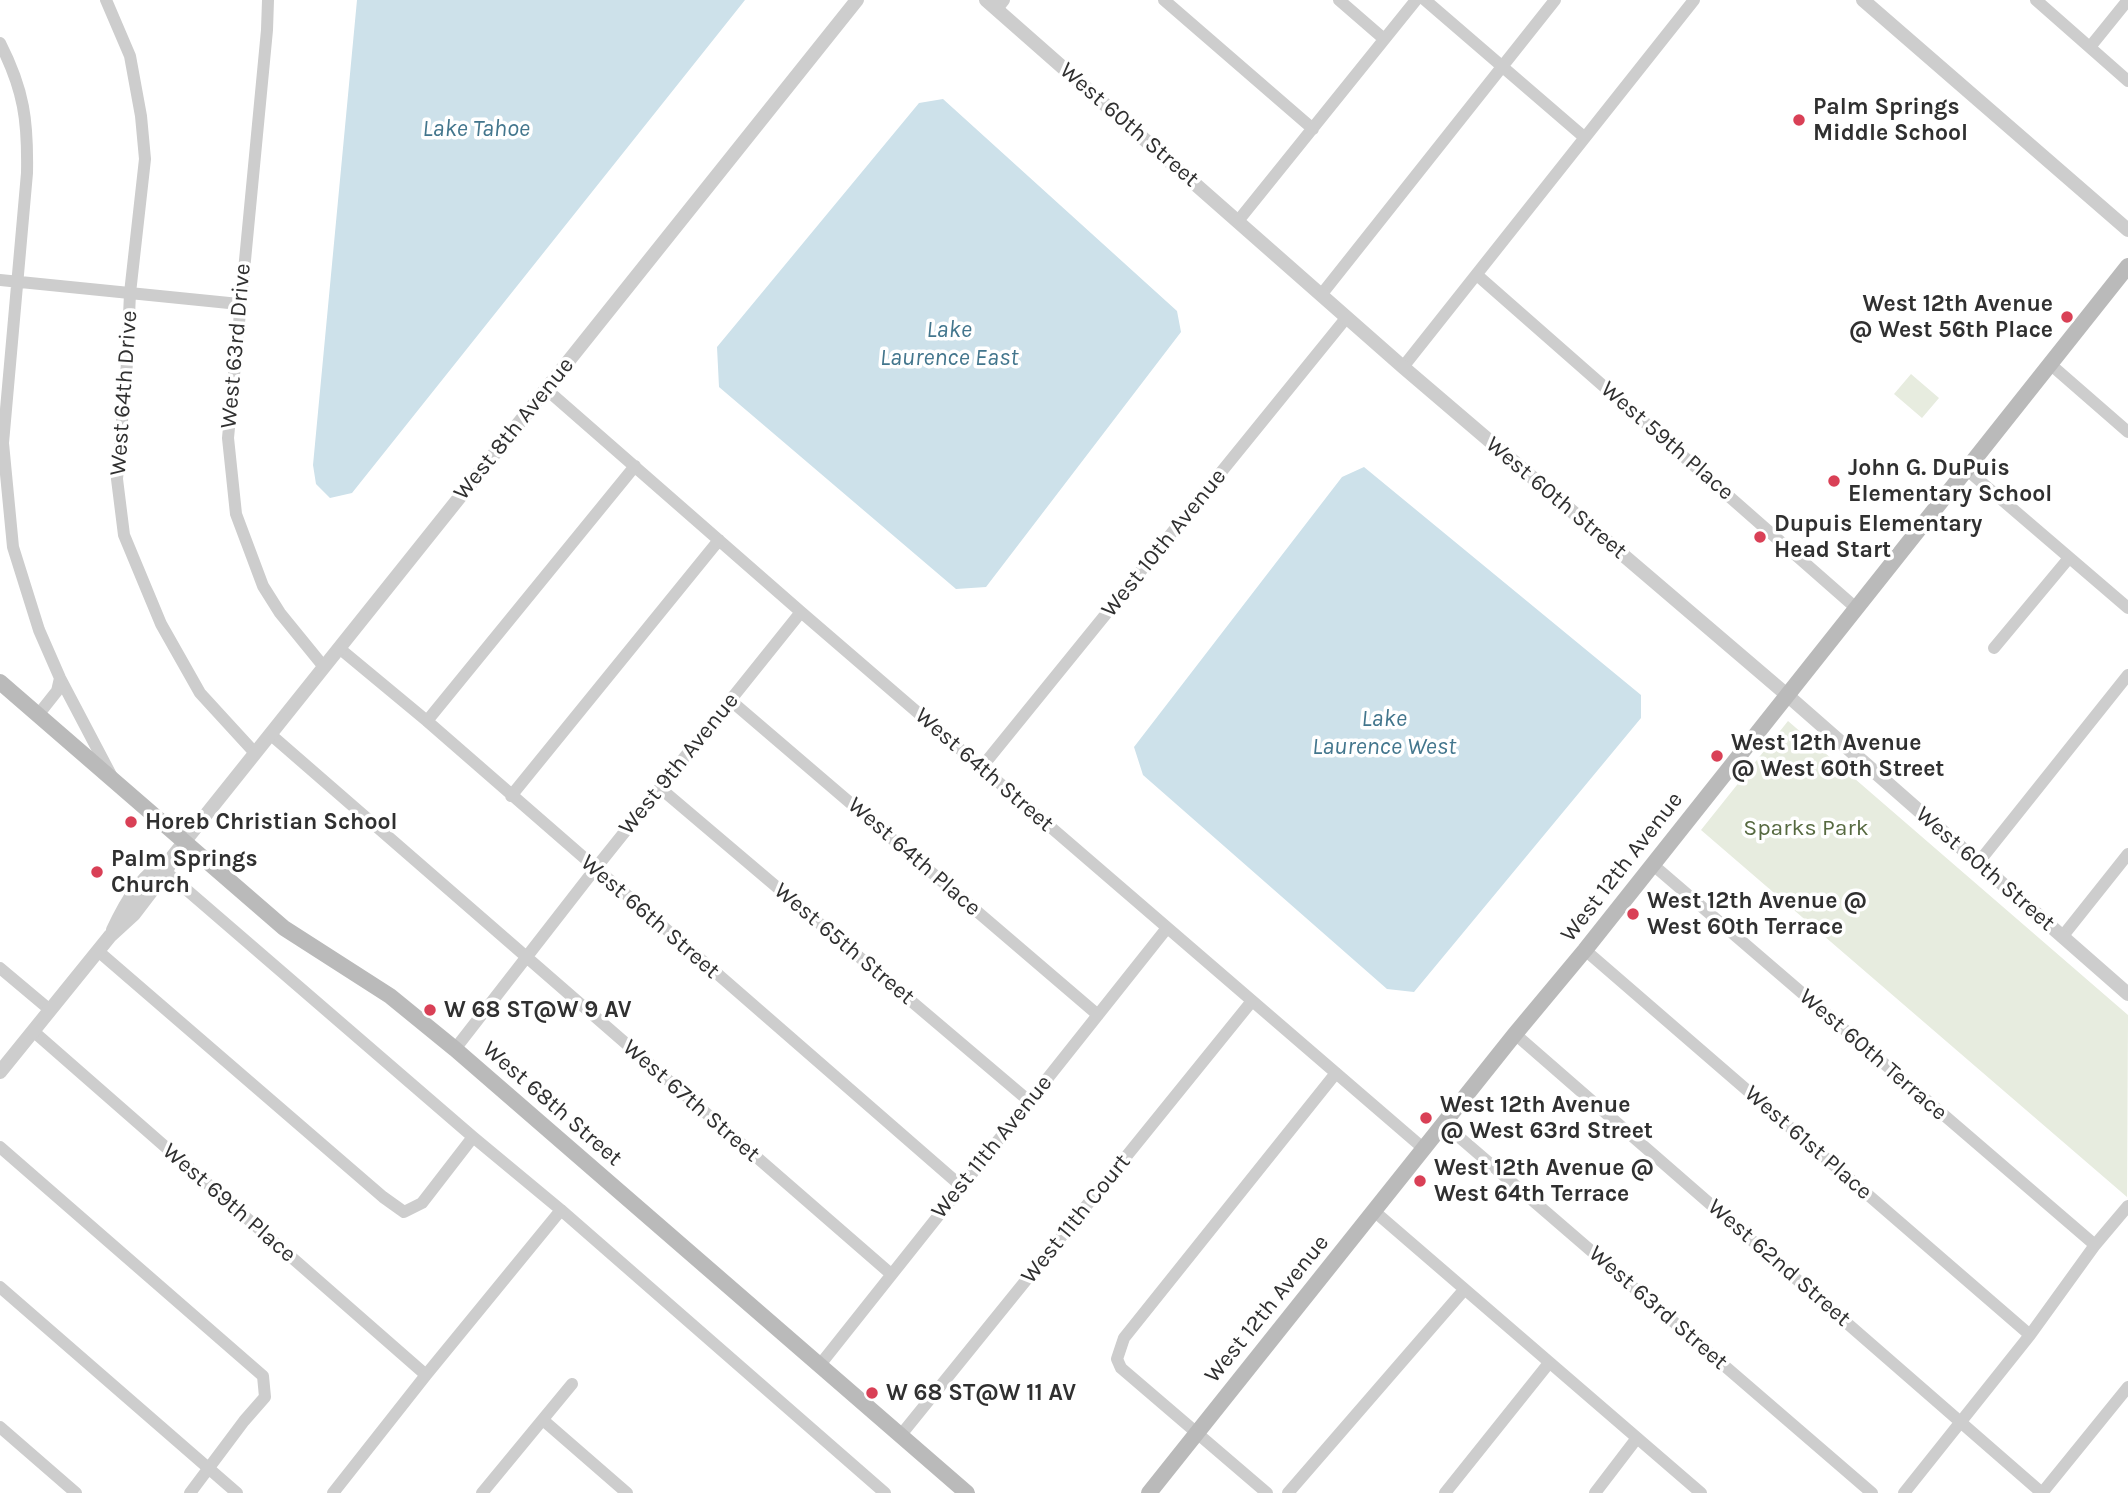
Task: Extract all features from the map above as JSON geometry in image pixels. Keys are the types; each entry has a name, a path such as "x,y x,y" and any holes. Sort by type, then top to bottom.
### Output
{"main road":[{"name":"West 12th Avenue","path":"1149,1493 1515,1034 1586,950 2128,266"},
{"name":"West 68th Street","path":"0,682 284,928 390,996 455,1049 967,1493"}],"street":[{"name":"West 64th Drive","path":"106,0 130,57 141,116 145,159 130,293 117,479 124,535 162,624 200,693 255,753"},
{"name":"West 63rd Drive","path":"268,0 228,438 236,514 263,586 280,613 324,667"},
{"name":"West 8th Avenue","path":"0,1072 110,936 125,904 157,866 168,866 270,734 857,0"},
{"path":"1164,0 1313,129"},
{"path":"1339,0 1384,39"},
{"path":"1238,221 1416,0"},
{"path":"1425,0 1584,137"},
{"path":"1321,295 1555,0"},
{"path":"1403,367 1694,0"},
{"path":"1863,0 2128,230"},
{"path":"2036,0 2128,81"},
{"path":"2090,47 2128,0"},
{"name":"West 60th Street","path":"995,3 1403,367 1787,695 2128,994"},
{"path":"0,43 21,93 28,132 27,173 1,443 13,547 39,630 60,678 112,778"},
{"name":"West 59th Place","path":"1477,275 1856,608"},
{"path":"0,281 239,304"},
{"name":"West 10th Avenue","path":"981,768 1346,317"},
{"path":"2050,364 2128,432"},
{"name":"West 64th Street","path":"546,389 1423,1149"},
{"path":"427,721 635,466"},
{"path":"1966,469 2128,608"},
{"path":"511,796 719,540"},
{"path":"1994,648 2069,558"},
{"name":"West 9th Avenue","path":"455,1049 801,612"},
{"name":"West 66th Street","path":"339,648 427,721 961,1186"},
{"path":"1978,863 2128,675"},
{"path":"38,715 57,691 60,678"},
{"name":"West 64th Place","path":"730,700 1098,1015"},
{"name":"West 67th Street","path":"270,734 891,1275"},
{"name":"West 65th Street","path":"660,788 1029,1101"},
{"path":"2062,937 2128,854"},
{"name":"West 60th Terrace","path":"1652,864 2095,1245"},
{"path":"168,866 473,1137 561,1210 885,1493"},
{"name":"West 11th Avenue","path":"819,1366 1167,928"},
{"name":"West 61st Place","path":"1586,950 2030,1335"},
{"path":"98,951 383,1197 404,1212 422,1203 473,1137"},
{"path":"0,968 50,1010"},
{"name":"West 11th Court","path":"900,1436 1252,1001"},
{"name":"West 69th Place","path":"33,1031 426,1375"},
{"name":"West 62nd Street","path":"1515,1034 2042,1493"},
{"path":"1267,1493 1121,1368 1117,1359 1124,1338 1336,1073"},
{"name":"West 63rd Street","path":"1444,1124 1871,1493"},
{"path":"0,1147 263,1376 265,1397 244,1420 190,1493"},
{"path":"1904,1493 2030,1335 2095,1245 2128,1206"},
{"path":"333,1493 561,1210"},
{"path":"1374,1211 1701,1493"},
{"path":"0,1287 237,1493"},
{"path":"1288,1493 1464,1290"},
{"path":"1445,1493 1549,1363"},
{"path":"482,1493 572,1384"},
{"path":"2042,1493 2128,1387"},
{"path":"543,1420 627,1493"},
{"path":"0,1427 76,1493"},
{"path":"1595,1493 1637,1438"}],"green space":[{"path":"1911,374 1939,398 1922,418 1894,394"},
{"name":"Sparks Park","path":"1788,721 2128,1015 2127,1197 1701,830"}],"water":[{"name":"Lake Tahoe","path":"357,0 745,0 352,493 330,498 316,484 313,465"},
{"name":"Lake Laurence East","path":"943,99 1177,311 1181,332 986,587 956,589 719,387 717,347 919,103"},
{"name":"Lake Laurence West","path":"1364,467 1641,695 1641,718 1414,992 1387,989 1143,775 1134,747 1342,477"}],"place":[{"name":"Palm Springs Middle School","path":"1799,120"},
{"name":"West 12th Avenue @ West 56th Place","path":"2067,317"},
{"name":"John G. DuPuis Elementary School","path":"1834,481"},
{"name":"Dupuis Elementary Head Start","path":"1760,537"},
{"name":"West 12th Avenue @ West 60th Street","path":"1717,756"},
{"name":"Horeb Christian School","path":"131,822"},
{"name":"Palm Springs Church","path":"97,872"},
{"name":"West 12th Avenue @ West 60th Terrace","path":"1633,914"},
{"name":"W 68 ST@W 9 AV","path":"430,1010"},
{"name":"West 12th Avenue @ West 63rd Street","path":"1426,1118"},
{"name":"West 12th Avenue @ West 64th Terrace","path":"1420,1181"},
{"name":"W 68 ST@W 11 AV","path":"872,1393"}]}
